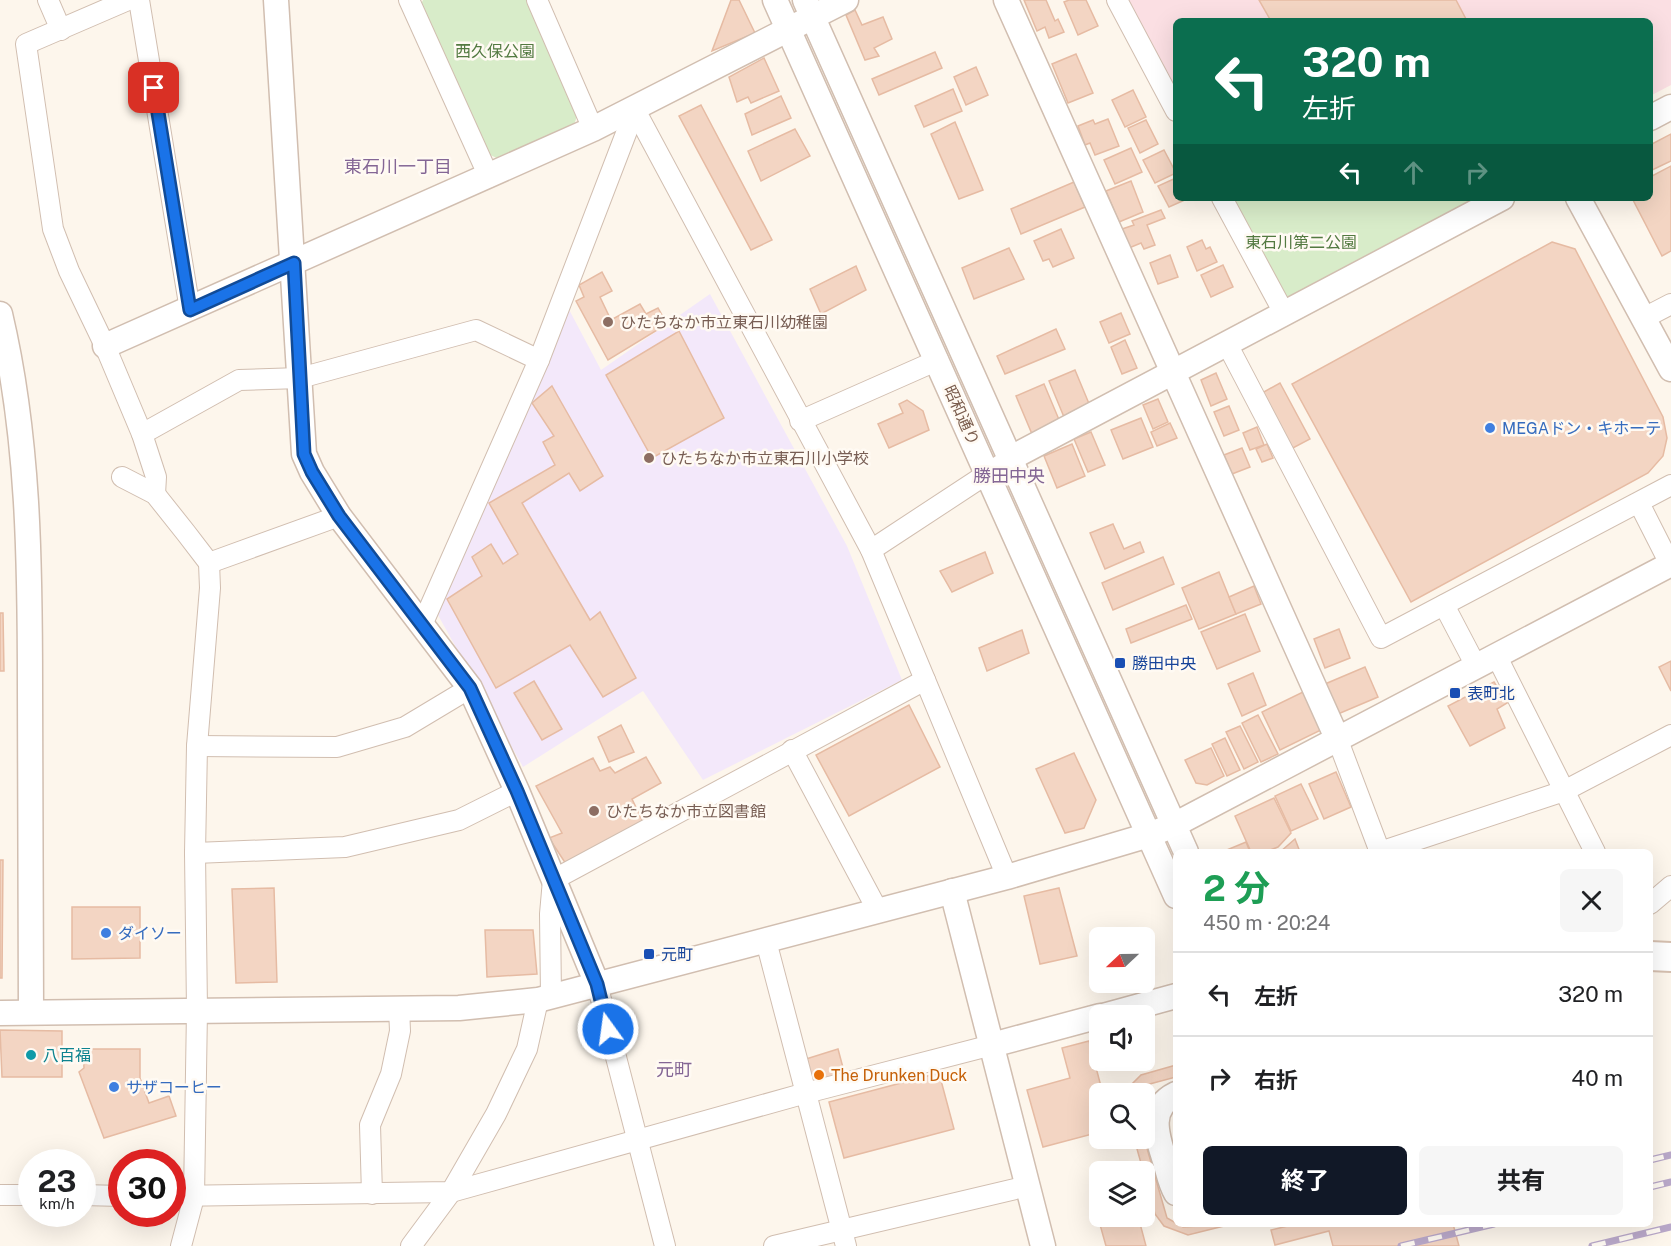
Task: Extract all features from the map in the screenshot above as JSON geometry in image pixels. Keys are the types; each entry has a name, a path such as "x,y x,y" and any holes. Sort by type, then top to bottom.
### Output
{"main road":[{"path":"1653,956 1671,957"}],"street":[{"path":"48,0 61,30"},
{"path":"128,0 26,44 54,229 69,271 105,346 142,434 156,477 155,494"},
{"path":"139,0 190,310"},
{"path":"276,0 304,454 312,472 339,516 470,688 517,791 597,984 665,1246"},
{"path":"410,0 489,177"},
{"path":"537,0 593,129"},
{"name":"昭和通り","path":"775,0 1173,889"},
{"path":"105,346 489,177 635,110 789,31 809,9 846,0"},
{"path":"1006,0 1337,738 1379,849"},
{"path":"1117,0 1173,105"},
{"name":"昭和通り","path":"809,9 1185,849"},
{"path":"1653,116 1671,107"},
{"path":"422,625 539,360 635,110"},
{"path":"635,110 871,550 1007,877"},
{"path":"1224,201 1284,313"},
{"path":"871,550 1011,458 1496,201"},
{"path":"1580,201 1671,369"},
{"path":"1644,318 1671,304"},
{"path":"0,314 10,355 19,422 30,559 31,1012"},
{"path":"142,434 239,380 300,378 476,330 539,360"},
{"path":"1227,344 1381,638 1671,485"},
{"path":"800,421 938,360"},
{"path":"122,477 155,494 208,563 210,588 197,746 194,1197 181,1246"},
{"path":"0,1013 459,1008 545,998 1007,877 1149,835 1174,825 1671,564 1639,502"},
{"path":"208,563 339,516"},
{"path":"1444,605 1486,660 1564,791 1593,849"},
{"path":"553,880 925,680"},
{"path":"197,746 337,747 405,727 470,688"},
{"path":"1389,849 1564,791 1671,735"},
{"path":"792,750 878,911"},
{"path":"195,853 345,847 459,820 517,791"},
{"path":"411,1246 451,1192 496,1114 527,1049 545,998 553,880"},
{"path":"1653,901 1671,886"},
{"path":"952,891 1043,1246"},
{"path":"766,941 844,1238"},
{"path":"1142,1005 1173,997"},
{"path":"372,1194 370,1125 391,1074 400,1031 399,1008"},
{"path":"186,1197 451,1192 807,1093 1089,1019"},
{"path":"1173,1096 1165,1100 1155,1122 1173,1182"},
{"path":"774,1246 844,1238 1028,1186"},
{"path":"0,1194 18,1195"}],"shaded area":[{"path":"1128,0 1671,0 1671,85 1653,94 1653,18 1173,18 1173,89"},
{"name":"ひたちなか市立東石川小学校","path":"710,294 847,546 902,680 703,780 643,691 523,767 434,608 565,302 601,370"}],"green space":[{"name":"西久保公園","path":"423,0 527,0 577,116 574,125 499,159 488,154 420,6"},
{"name":"東石川第二公園","path":"1231,201 1470,201 1289,299 1280,299"}],"building":[{"path":"731,0 739,0 755,33 712,51"},
{"path":"1024,0 1046,0 1055,21 1058,19 1064,32 1049,38 1045,27 1037,31"},
{"path":"1086,0 1098,26 1078,35 1064,2"},
{"path":"1259,0 1456,0 1465,18 1269,18"},
{"path":"855,10 862,25 883,17 892,39 874,48 879,56 865,60 846,15"},
{"path":"935,52 942,68 879,95 872,79"},
{"path":"1076,54 1093,93 1068,103 1052,64"},
{"path":"764,58 779,91 751,103 748,97 737,102 729,77"},
{"path":"976,67 988,95 966,105 954,77"},
{"path":"953,89 962,111 924,127 915,106"},
{"path":"1133,90 1146,117 1125,127 1112,100"},
{"path":"781,96 791,118 752,135 745,114"},
{"path":"701,105 772,240 751,250 679,116"},
{"path":"1108,119 1119,146 1095,155 1090,143 1085,145 1078,126 1093,120 1095,124"},
{"path":"1146,120 1158,144 1140,153 1128,128"},
{"path":"955,122 983,190 959,199 931,134"},
{"path":"795,129 810,156 761,181 748,151"},
{"path":"1671,134 1671,161 1653,170 1653,143"},
{"path":"1131,148 1142,172 1115,184 1104,160"},
{"path":"1164,150 1173,167 1173,174 1155,183 1143,160"},
{"path":"1671,166 1671,251 1662,256 1634,201 1653,201 1653,175"},
{"path":"1173,179 1173,201 1182,201 1169,207 1158,186"},
{"path":"1131,181 1143,212 1119,222 1106,191"},
{"path":"1074,182 1085,207 1021,234 1011,209"},
{"path":"1161,210 1165,218 1147,225 1155,245 1144,249 1141,243 1129,248 1122,229 1134,225 1132,221"},
{"path":"1061,229 1074,258 1053,267 1049,259 1043,261 1034,241"},
{"path":"1202,240 1206,249 1210,247 1217,262 1197,271 1187,247"},
{"name":"MEGAドン・キホーテ","path":"1552,242 1575,249 1663,417 1667,438 1663,456 1648,473 1411,602 1292,384"},
{"path":"1009,248 1024,279 974,299 962,268"},
{"path":"1170,255 1178,277 1158,284 1150,263"},
{"path":"1223,265 1233,287 1211,297 1201,275"},
{"path":"856,266 866,290 821,314 810,289"},
{"path":"602,272 612,291 600,297 611,320 640,304 646,314 658,308 667,324 608,360 576,301 584,297 579,285"},
{"path":"1121,313 1130,334 1109,343 1100,322"},
{"path":"1056,329 1065,349 1005,374 997,356"},
{"path":"679,331 724,418 652,458 606,375"},
{"path":"1125,340 1137,368 1122,374 1111,347"},
{"path":"1075,370 1090,406 1064,417 1049,381"},
{"path":"1216,373 1227,399 1211,406 1201,380"},
{"path":"1280,383 1310,439 1291,449 1262,393"},
{"path":"1044,384 1060,422 1032,434 1016,396"},
{"path":"552,386 603,476 580,491 569,473 522,503 590,620 600,612 636,678 603,697 570,645 496,688 447,599 482,576 472,557 491,544 503,564 518,554 489,503 555,465 543,442 554,436 532,403"},
{"path":"1158,399 1168,422 1153,429 1143,405"},
{"path":"907,400 923,411 929,430 889,448 878,424 903,413 899,404"},
{"path":"1229,406 1239,430 1224,436 1214,412"},
{"path":"1141,418 1153,447 1123,459 1111,430"},
{"path":"1170,423 1177,438 1157,446 1151,432"},
{"path":"1257,427 1264,445 1250,450 1243,433"},
{"path":"1091,432 1105,465 1088,472 1074,439"},
{"path":"1072,444 1085,476 1057,488 1044,456"},
{"path":"1267,444 1273,458 1262,462 1256,449"},
{"path":"1242,448 1250,467 1232,474 1224,455"},
{"path":"1113,524 1124,549 1140,542 1144,552 1105,569 1090,533"},
{"path":"985,552 993,573 952,592 940,571"},
{"path":"1163,557 1174,584 1113,610 1102,583"},
{"path":"1219,572 1236,614 1199,629 1182,588"},
{"path":"1254,586 1261,604 1236,614 1229,597"},
{"path":"1186,605 1192,619 1131,643 1126,629"},
{"path":"0,613 3,613 4,671 0,671"},
{"path":"1245,614 1260,651 1217,669 1201,632"},
{"path":"1339,629 1350,658 1325,668 1314,639"},
{"path":"1022,630 1029,653 987,671 979,648"},
{"path":"1671,661 1671,691 1659,667"},
{"path":"1365,667 1378,697 1338,714 1325,684"},
{"path":"1253,673 1266,705 1242,716 1228,684"},
{"path":"534,681 562,729 542,740 514,693"},
{"path":"1494,682 1507,703 1497,709 1505,728 1470,746 1448,706"},
{"path":"1303,692 1321,730 1280,750 1262,712"},
{"path":"909,705 940,767 849,816 816,755"},
{"path":"1258,715 1278,754 1261,762 1242,723"},
{"path":"621,725 634,752 609,762 598,737"},
{"path":"1240,726 1258,762 1244,769 1226,732"},
{"path":"1225,738 1240,770 1227,776 1212,744"},
{"path":"1211,748 1224,776 1207,785 1196,783 1185,760"},
{"path":"1074,753 1096,800 1084,828 1065,833 1036,769"},
{"name":"ひたちなか市立図書館","path":"646,757 661,783 632,799 644,824 566,864 549,838 562,833 536,786 593,758 600,771 610,767 615,773"},
{"path":"1336,772 1351,807 1324,819 1309,784"},
{"path":"1301,784 1318,819 1291,831 1275,796"},
{"path":"1274,798 1291,833 1278,847 1250,849 1235,816"},
{"path":"1295,839 1299,849 1283,849"},
{"path":"1246,842 1249,849 1229,849"},
{"path":"0,860 3,860 2,978 0,978"},
{"path":"274,888 277,982 236,983 232,889"},
{"path":"1059,888 1077,956 1040,964 1024,896"},
{"name":"ダイソー","path":"72,907 140,907 140,958 72,959"},
{"path":"485,930 533,930 537,974 487,977"},
{"name":"八百福","path":"0,1030 62,1031 62,1077 2,1077"},
{"path":"1089,1041 1089,1071 1097,1071 1100,1083 1089,1083 1089,1135 1043,1147 1027,1090 1070,1078 1062,1048"},
{"name":"サザコーヒー","path":"83,1049 140,1049 140,1078 149,1103 169,1096 176,1116 104,1138 79,1072 84,1068"},
{"path":"838,1049 845,1075 821,1082 811,1076 806,1059"},
{"path":"1173,1066 1173,1078 1154,1083 1133,1083 1141,1075"},
{"path":"939,1073 954,1129 844,1158 829,1102"},
{"path":"1137,1149 1147,1149 1151,1161 1140,1161"},
{"path":"1155,1176 1167,1218 1173,1221 1173,1227 1220,1227 1188,1235 1164,1226 1155,1214"},
{"path":"1101,1227 1141,1227 1146,1246 1106,1246"},
{"path":"1284,1227 1454,1227 1459,1246 1333,1246 1329,1231 1275,1245 1271,1230"}],"railway":[{"path":"1653,1159 1671,1155"},
{"path":"1653,1186 1671,1182"},
{"path":"1401,1246 1481,1227"},
{"path":"1592,1246 1671,1227"}],"place":[{"name":"ひたちなか市立東石川幼稚園","path":"608,322"},
{"name":"MEGAドン・キホーテ","path":"1490,428"},
{"name":"ひたちなか市立東石川小学校","path":"649,458"},
{"name":"勝田中央","path":"1120,663"},
{"name":"表町北","path":"1455,693"},
{"name":"ひたちなか市立図書館","path":"594,811"},
{"name":"ダイソー","path":"106,933"},
{"name":"元町","path":"649,954"},
{"name":"八百福","path":"31,1055"},
{"name":"The Drunken Duck","path":"819,1075"},
{"name":"サザコーヒー","path":"114,1087"}],"district":[{"name":"東石川一丁目","path":"398,167"},
{"name":"勝田中央","path":"1009,476"},
{"name":"元町","path":"674,1070"}],"route":[{"path":"154,88 190,310 294,263 304,454 312,472 339,516 470,688 517,791 597,984 608,1029"}]}
